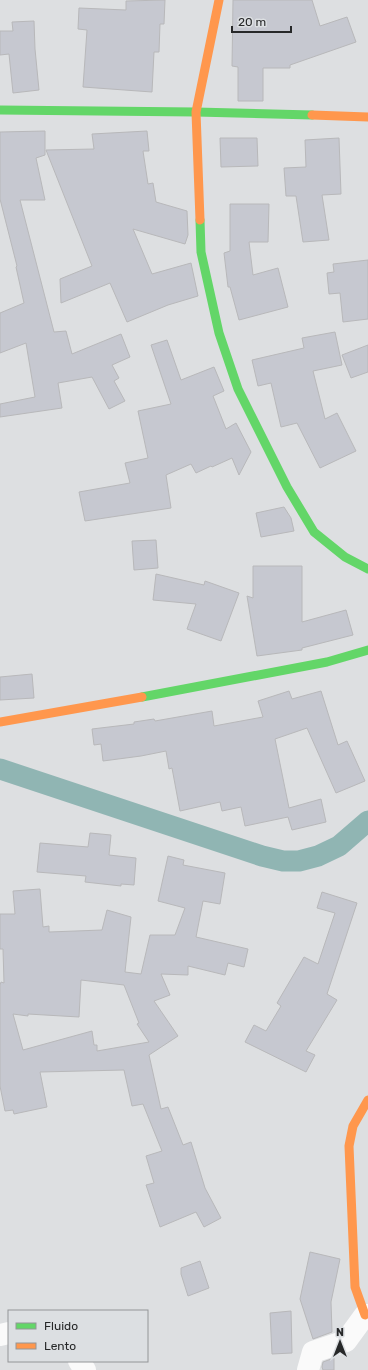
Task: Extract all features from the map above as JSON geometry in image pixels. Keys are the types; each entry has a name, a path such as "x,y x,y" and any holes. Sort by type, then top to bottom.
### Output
{"street":[{"path":"219,0 196,112 201,252 219,333 238,390 287,487 314,532 345,557 368,569"},
{"path":"0,110 196,112 368,117"},
{"path":"0,722 164,694 327,662 368,650"},
{"path":"308,1370 313,1352 346,1342 366,1315 354,1286 349,1146 353,1126 368,1100"}],"building":[{"path":"165,0 164,24 160,24 159,52 154,52 152,92 83,87 87,30 78,29 79,8 126,10 126,1"},
{"path":"233,0 312,0 320,26 347,17 356,42 290,65 290,68 263,68 263,101 238,101 238,67 232,66"},
{"path":"34,21 39,90 13,93 9,54 0,55 0,31 13,31 12,22"},
{"path":"45,131 45,155 36,158 45,200 20,200 54,332 66,331 72,354 121,334 130,357 112,365 119,378 114,381 125,401 109,409 92,377 58,383 62,408 0,417 0,404 35,397 26,343 0,353 0,313 24,303 17,266 0,199 0,132"},
{"path":"147,131 149,151 143,151 148,184 153,183 156,202 187,211 188,235 185,244 133,229 152,274 191,263 198,296 168,305 127,322 110,283 61,303 60,279 92,266 46,150 94,149 92,134"},
{"path":"220,138 257,138 258,166 221,167"},
{"path":"339,138 341,194 322,195 329,240 303,242 296,196 286,196 284,168 306,167 305,140"},
{"path":"230,204 269,204 268,242 249,242 253,275 278,268 288,307 239,320 230,287 228,287 224,253 230,251"},
{"path":"368,260 368,319 343,322 340,293 329,294 327,273 334,272 333,264"},
{"path":"335,332 342,365 313,371 325,419 337,413 356,451 320,468 297,423 281,427 271,383 258,386 252,360 304,348 302,338"},
{"path":"167,340 181,380 214,367 224,391 213,396 226,429 236,423 251,452 239,475 232,458 196,473 191,464 166,475 171,508 85,521 79,492 130,483 125,463 148,458 138,411 171,404 151,345"},
{"path":"368,345 368,372 351,378 342,355"},
{"path":"284,507 291,518 294,531 261,537 256,513"},
{"path":"156,540 158,568 134,570 132,541"},
{"path":"253,566 302,566 302,622 346,610 353,635 302,648 302,650 257,656 247,596 253,598"},
{"path":"156,574 204,585 205,581 239,593 221,641 187,629 196,604 153,600"},
{"path":"32,674 34,698 0,700 0,677"},
{"path":"289,691 292,699 321,691 338,745 347,741 365,781 336,793 307,728 275,739 289,808 321,799 326,822 292,830 288,817 245,826 241,807 222,811 220,802 180,811 172,768 169,769 166,751 103,761 101,744 94,745 92,729 134,724 134,722 154,719 155,721 212,711 214,726 263,717 258,701"},
{"path":"90,833 111,835 109,855 136,858 134,885 121,884 121,886 85,882 86,876 37,872 40,843 88,847"},
{"path":"168,856 184,860 183,865 225,873 220,904 203,901 196,937 248,949 244,967 228,963 225,975 188,966 188,975 161,974 170,995 154,1001 178,1036 149,1055 161,1109 168,1107 183,1145 191,1142 205,1188 221,1218 204,1227 196,1212 160,1227 146,1185 154,1183 146,1156 162,1151 143,1104 132,1106 124,1070 40,1072 47,1107 14,1114 13,1110 5,1111 0,1086 0,985 1,982 4,983 3,949 0,949 0,914 15,914 13,891 40,889 43,927 49,926 49,932 102,930 107,910 131,917 125,972 141,974 150,935 175,935 185,908 158,901","holes":["81,980 124,985 139,1023 137,1024 149,1042 97,1051 97,1045 94,1045 92,1031 23,1050 13,1014 28,1016 28,1014 79,1017"]},
{"path":"322,892 357,903 327,994 337,1000 306,1051 315,1055 306,1072 245,1042 254,1025 266,1031 281,1006 277,1003 304,957 318,964 335,913 317,908"},
{"path":"310,1252 340,1259 331,1302 332,1332 313,1339 300,1299"},
{"path":"200,1261 209,1288 188,1296 181,1274 181,1268"},
{"path":"291,1311 292,1353 272,1354 270,1313"},
{"path":"334,1358 334,1370 323,1370 323,1362"}],"waterway":[{"path":"0,769 262,856 283,861 299,861 318,856 339,846 368,821"}],"traffic: fast":[{"path":"0,110 312,115"},
{"path":"200,220 201,252 219,333 238,389 287,487 314,532 345,557 368,569"},
{"path":"142,697 327,662 368,650"}],"traffic: slow":[{"path":"200,220 196,112 219,0"},
{"path":"312,115 368,117"},
{"path":"0,722 142,697"},
{"path":"365,1315 355,1287 349,1146 353,1126 368,1100"}]}
